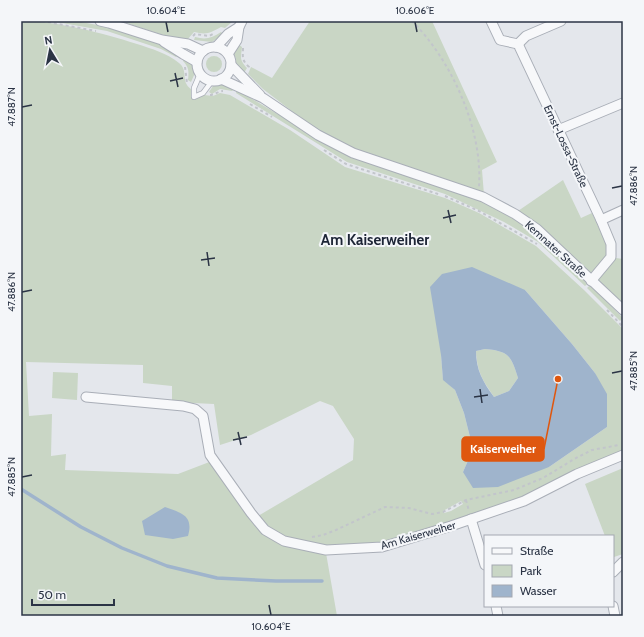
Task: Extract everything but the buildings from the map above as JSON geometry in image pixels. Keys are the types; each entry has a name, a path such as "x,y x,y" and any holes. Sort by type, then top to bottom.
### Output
{"street":[{"path":"100,21 162,40 188,44 203,51"},
{"path":"491,21 500,40 518,44 526,36 561,21"},
{"path":"216,47 240,24"},
{"path":"228,54 237,40 240,24"},
{"path":"162,40 197,62"},
{"name":"Ernst-Lossa-Straße","path":"518,44 611,244 611,257 592,281"},
{"path":"209,47 222,49 228,54 231,65 263,98 204,77 200,74 197,68 198,57 209,47"},
{"path":"216,80 227,74 231,65"},
{"name":"Kemnater Straße","path":"263,98 318,135 353,153 481,196 515,214 536,229 623,310"},
{"path":"558,130 623,103"},
{"path":"601,220 623,210"},
{"name":"Am Kaiserweiher","path":"86,397 183,406 195,409 203,416 210,455 251,513 265,530 284,541 326,550 382,547 471,519 524,501 577,474 623,455"},
{"path":"471,519 484,563"},
{"path":"614,571 623,562"}],"lane":[{"path":"200,74 194,88 194,97 203,93 216,80"}],"path":[{"path":"412,21 436,49 446,66 469,114 476,140 480,170 481,196"},
{"path":"308,537 323,535 385,507 409,508 432,514 443,512 466,500 514,490 543,478 592,450 623,445"}],"green space":[{"path":"21,21 50,23 80,28 159,52 182,66 184,69 186,83 191,89 192,98 195,99 204,95 213,96 220,93 230,95 290,130 345,167 445,198 479,213 536,246 584,290 623,329 623,453 523,499 381,544 326,553 337,616 21,616","holes":["525,290 595,373 607,427 549,467 463,472 473,449 464,413 455,390 443,379 441,355","26,362 143,365 143,383 172,386 172,402 214,404 220,445 251,435 320,401 333,406 354,439 353,460 258,516 212,461 178,474 65,470 66,454 51,456 52,414 29,416","461,501 463,504 451,511 444,513 443,511"]},
{"path":"51,21 76,21 108,27 160,44 178,55 176,57 161,49 107,31"},
{"path":"120,21 233,21 225,28 221,27 208,33 194,32 187,40 163,35"},
{"path":"310,21 432,21 497,162 482,170 484,195 354,150 319,132 263,89 248,74 251,67 272,78"},
{"path":"221,32 223,34 212,42 194,40 195,37 209,38"},
{"path":"238,44 242,47 241,58 247,68 244,73 236,64 236,59 233,52"},
{"path":"214,56 221,61 222,64 217,71 214,72 207,67 206,64 211,57"},
{"path":"184,58 192,63 195,73 191,82 188,80 188,70 183,61"},
{"path":"223,84 234,89 232,91 220,89 212,94 209,92 213,86"},
{"path":"237,90 316,137 482,200 514,217 534,231 588,283 585,286 538,242 504,222 445,194 347,162 236,93"},
{"path":"563,180 581,218 592,213 607,246 607,257 591,276 518,211"},
{"path":"616,258 623,259 623,304 596,280"},
{"path":"590,285 623,318 620,321 587,288"},
{"path":"485,349 499,351 508,356 513,364 518,378 509,391 494,397 479,371 476,351"},
{"path":"53,372 78,373 77,400 52,398"},
{"path":"623,468 623,554 614,557 614,535 605,535 585,484"}],"water":[{"path":"472,267 525,290 595,373 607,394 607,427 549,467 498,487 473,488 463,472 473,449 464,413 455,390 443,380 441,355 430,287 442,274","holes":["485,349 499,351 508,356 513,364 518,378 509,391 494,397 481,376 476,358 476,351"]},
{"path":"165,507 181,513 188,519 188,536 173,539 145,535 142,521"}],"waterway":[{"path":"21,489 81,527 122,548 167,566 217,578 276,581 322,581"}],"place":[{"name":"Kaiserweiher","path":"558,379"}],"district":[{"name":"Am Kaiserweiher","path":"375,240"}]}
